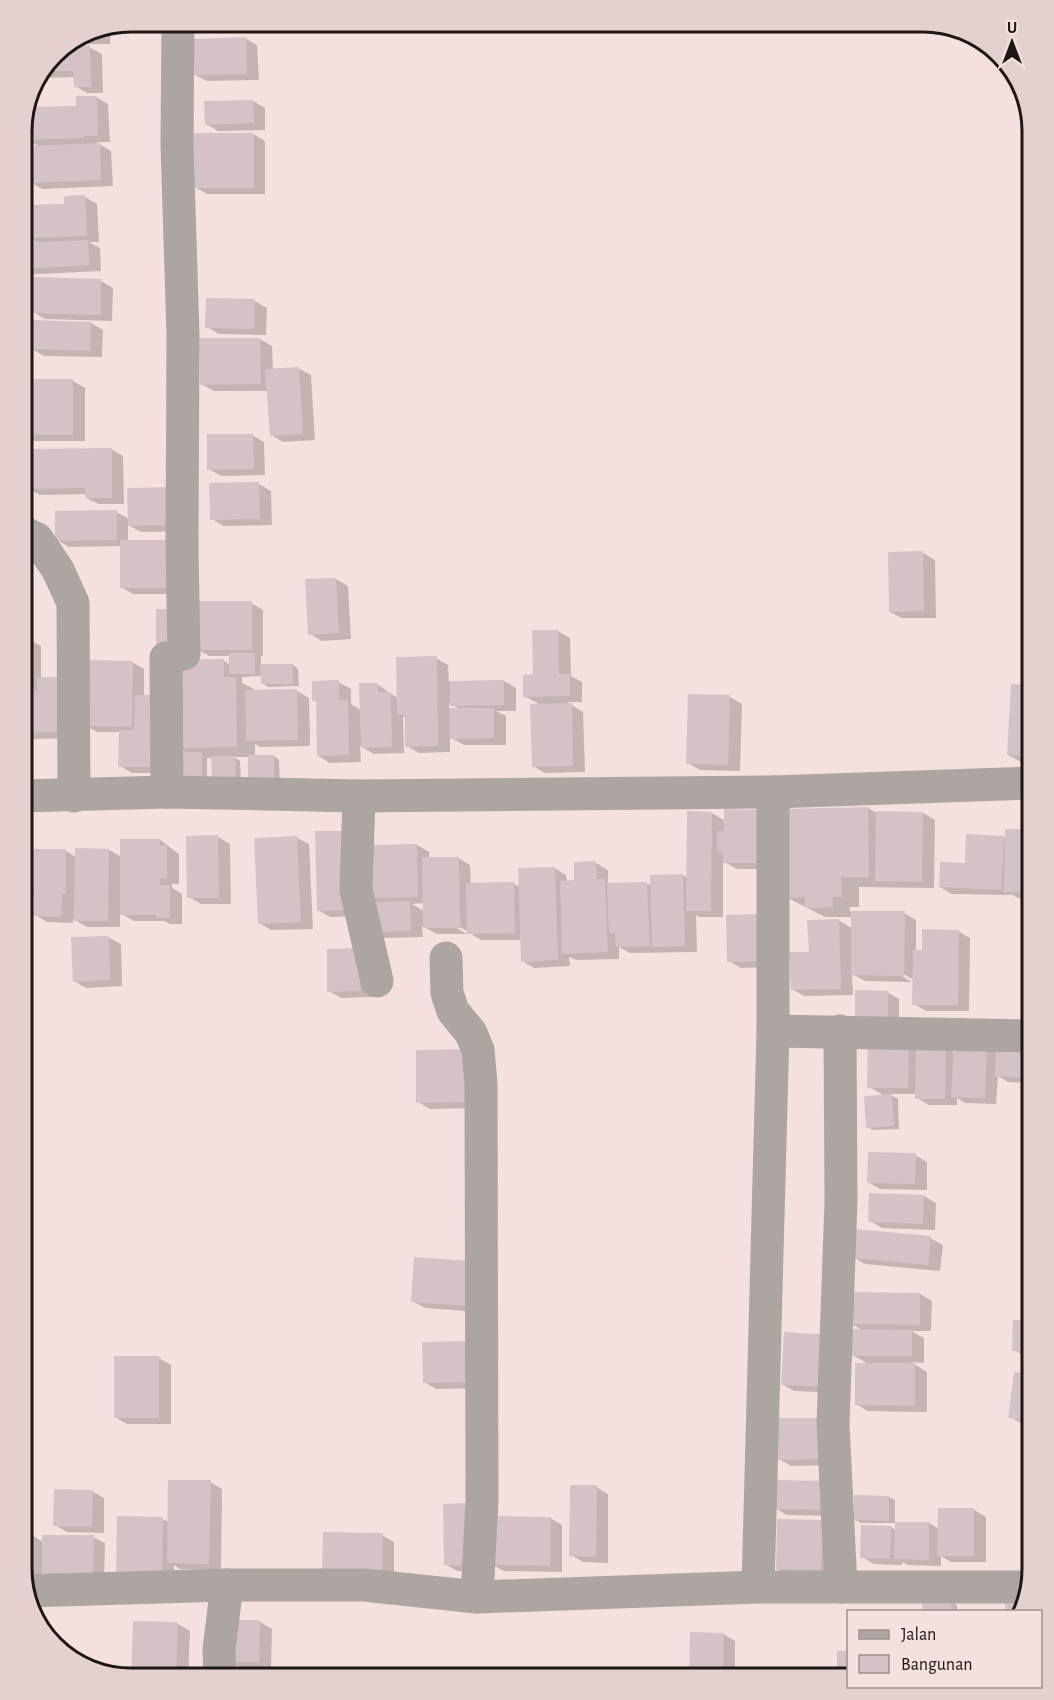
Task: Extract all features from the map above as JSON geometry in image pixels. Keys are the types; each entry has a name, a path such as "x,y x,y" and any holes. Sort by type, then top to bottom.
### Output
{"street":[{"path":"167,792 166,658 184,654 183,335 177,144 178,32"},
{"path":"32,536 37,539 58,570 73,603 74,796"},
{"path":"32,796 167,792 359,796 774,792 1022,783"},
{"path":"758,1587 773,1031 774,792"},
{"path":"359,796 356,890 377,981"},
{"path":"446,958 447,993 453,1011 471,1034 478,1050 481,1084 482,1500 477,1597"},
{"path":"773,1031 1022,1036"},
{"path":"840,1032 841,1201 833,1424 841,1587"},
{"path":"220,1668 219,1648 227,1586"},
{"path":"34,1591 227,1586 364,1586 477,1597 758,1587 1021,1587"}],"building":[{"path":"246,37 247,74 194,75 192,39"},
{"path":"81,45 90,45 91,87 74,87 73,71 52,71"},
{"path":"76,96 97,96 98,136 32,140 34,107 76,106"},
{"path":"253,100 254,123 205,125 204,101"},
{"path":"193,133 254,133 254,188 193,188"},
{"path":"100,143 101,180 32,183 32,146"},
{"path":"85,195 87,236 32,238 32,205 64,204 64,196"},
{"path":"88,240 89,265 32,268 32,243"},
{"path":"33,277 101,279 101,315 32,313"},
{"path":"206,298 255,299 254,329 205,328"},
{"path":"32,320 91,322 90,351 32,349"},
{"path":"199,338 260,338 261,384 200,385"},
{"path":"299,367 303,434 270,436 265,369"},
{"path":"32,379 73,379 73,435 32,435"},
{"path":"207,434 253,434 254,469 207,470"},
{"path":"112,448 112,498 85,498 85,488 32,489 32,449"},
{"path":"259,482 260,519 210,520 209,483"},
{"path":"178,487 179,525 128,526 127,488"},
{"path":"117,510 117,540 55,541 55,511"},
{"path":"120,540 178,540 178,588 120,588"},
{"path":"923,551 924,611 889,612 888,552"},
{"path":"336,578 339,633 308,635 305,579"},
{"path":"195,601 252,601 252,650 195,650"},
{"path":"156,609 180,609 180,648 156,648"},
{"path":"532,630 558,630 559,674 570,674 570,696 523,697 523,675 533,674"},
{"path":"229,653 255,653 255,674 229,674"},
{"path":"437,656 438,746 405,747 405,715 397,715 396,657"},
{"path":"224,659 224,677 236,677 237,747 175,748 173,660"},
{"path":"84,660 133,661 132,727 83,726"},
{"path":"260,664 293,664 293,684 261,684"},
{"path":"37,677 62,677 65,732 32,733 32,691 37,691"},
{"path":"339,680 339,700 348,700 349,755 317,756 316,701 312,701 312,681"},
{"path":"504,680 504,705 450,706 450,681"},
{"path":"359,683 378,683 378,692 391,692 392,747 361,748"},
{"path":"1011,684 1022,684 1022,756 1007,755"},
{"path":"297,689 298,740 246,741 245,690"},
{"path":"688,694 730,695 728,765 686,764"},
{"path":"135,695 167,695 166,767 118,767 119,730 134,730"},
{"path":"572,703 573,766 532,767 530,704"},
{"path":"449,708 494,708 494,738 450,739"},
{"path":"179,752 202,752 202,777 179,777"},
{"path":"248,755 274,755 274,783 248,784"},
{"path":"211,756 235,756 236,781 212,781"},
{"path":"868,807 869,877 841,877 842,897 832,897 833,907 805,908 805,897 785,898 783,809"},
{"path":"724,809 766,810 765,863 723,863 723,852 717,852 717,831 724,831"},
{"path":"687,811 712,812 711,911 686,911"},
{"path":"876,811 923,812 922,882 875,881"},
{"path":"1005,829 1022,829 1022,892 1004,892"},
{"path":"315,831 349,831 351,910 317,911"},
{"path":"966,834 1004,836 1001,890 939,887 940,862 965,863"},
{"path":"218,835 219,898 187,898 186,836"},
{"path":"297,836 301,922 258,924 254,838"},
{"path":"120,839 160,839 160,845 167,845 167,878 160,878 160,885 170,885 170,918 156,918 156,915 120,915"},
{"path":"417,844 418,897 365,898 364,845"},
{"path":"75,848 109,849 108,921 74,921"},
{"path":"32,849 66,849 66,894 62,894 61,917 33,916 34,893 32,893"},
{"path":"422,857 459,857 460,928 423,928"},
{"path":"596,861 597,879 605,879 608,952 562,954 560,881 574,880 574,862"},
{"path":"555,867 558,960 521,962 518,868"},
{"path":"683,874 685,946 652,947 650,875"},
{"path":"514,882 515,933 467,934 466,883"},
{"path":"647,882 650,946 616,947 615,933 609,933 607,883"},
{"path":"410,901 411,931 370,932 370,902"},
{"path":"851,911 905,911 904,976 851,975"},
{"path":"760,914 762,961 727,962 726,915"},
{"path":"839,919 841,989 791,990 789,952 809,952 807,920"},
{"path":"922,929 959,930 958,1005 912,1005 913,950 922,950"},
{"path":"109,936 110,980 73,982 71,937"},
{"path":"359,948 360,991 327,992 327,949"},
{"path":"855,990 888,991 888,1020 855,1020"},
{"path":"868,1038 909,1038 908,1088 867,1088"},
{"path":"954,1041 987,1042 985,1098 951,1097"},
{"path":"996,1043 1022,1044 1022,1078 995,1076"},
{"path":"916,1046 946,1046 945,1099 915,1099"},
{"path":"465,1049 466,1102 416,1103 416,1050"},
{"path":"892,1094 894,1126 866,1128 864,1096"},
{"path":"868,1152 916,1153 915,1184 867,1183"},
{"path":"869,1193 924,1195 923,1224 868,1222"},
{"path":"854,1229 931,1236 928,1265 851,1258"},
{"path":"414,1257 470,1261 467,1306 411,1302"},
{"path":"849,1292 920,1293 920,1325 849,1324"},
{"path":"1013,1320 1022,1320 1022,1351 1012,1351"},
{"path":"851,1329 912,1330 912,1356 850,1356"},
{"path":"784,1332 830,1335 827,1387 781,1385"},
{"path":"476,1341 476,1382 423,1383 422,1342"},
{"path":"114,1356 159,1356 159,1418 114,1418"},
{"path":"855,1363 915,1363 915,1406 855,1405"},
{"path":"1014,1372 1022,1373 1022,1420 1008,1418"},
{"path":"777,1418 820,1418 821,1459 778,1460"},
{"path":"168,1480 211,1480 209,1564 167,1563"},
{"path":"773,1480 826,1481 826,1510 773,1509"},
{"path":"570,1485 597,1485 596,1557 569,1556"},
{"path":"54,1489 93,1490 92,1527 53,1526"},
{"path":"854,1495 889,1496 889,1521 854,1520"},
{"path":"474,1503 475,1565 444,1565 443,1504"},
{"path":"938,1508 974,1508 974,1556 937,1556"},
{"path":"117,1516 163,1517 162,1574 116,1574"},
{"path":"491,1516 551,1517 550,1566 490,1565"},
{"path":"777,1519 823,1520 821,1571 776,1569"},
{"path":"895,1522 929,1522 929,1560 894,1559"},
{"path":"861,1525 891,1526 890,1559 860,1558"},
{"path":"323,1532 383,1533 382,1578 322,1577"},
{"path":"42,1535 94,1535 93,1574 42,1573"},
{"path":"1005,1593 1019,1593 1013,1610 1005,1610"},
{"path":"922,1600 951,1600 952,1610 922,1610"},
{"path":"228,1620 260,1620 259,1662 228,1662"},
{"path":"133,1621 178,1622 176,1668 131,1668"},
{"path":"690,1632 724,1633 723,1668 689,1668"},
{"path":"837,1651 847,1651 847,1668 837,1668"}]}
